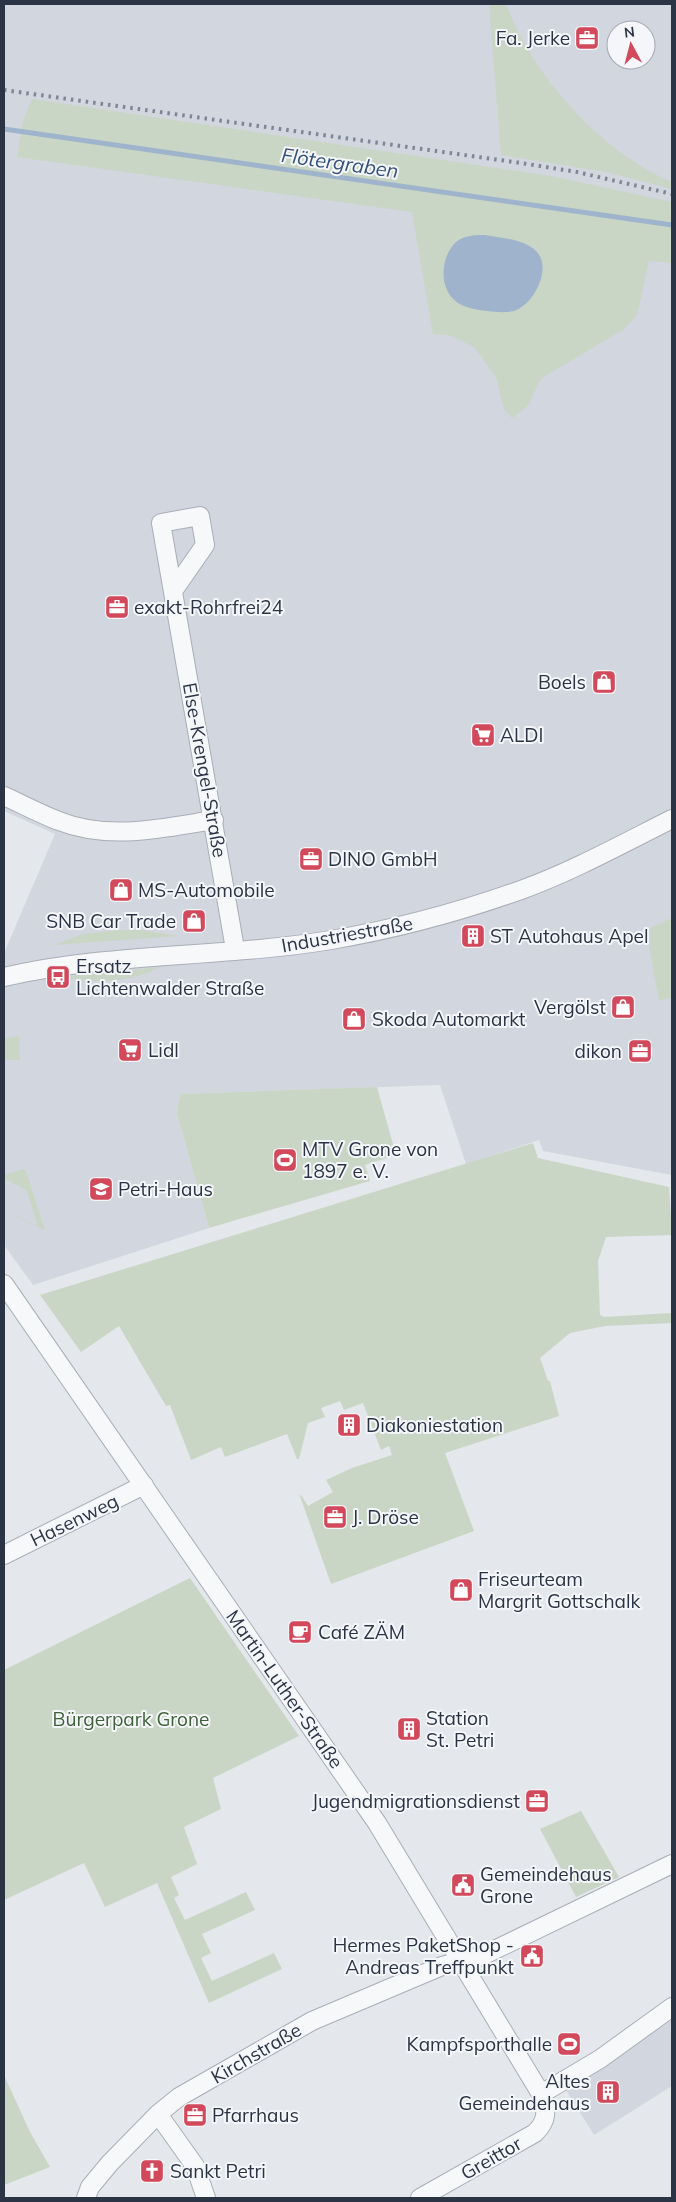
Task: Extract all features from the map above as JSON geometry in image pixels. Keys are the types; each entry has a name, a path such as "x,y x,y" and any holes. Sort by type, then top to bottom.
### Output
{"street":[{"name":"Else-Krengel-Straße","path":"173,591 235,949"},
{"path":"4,796 60,822 110,831 132,832 214,820"},
{"name":"Industriestraße","path":"4,978 33,970 124,958 329,940 374,932 460,910 548,878 672,819"},
{"name":"Martin-Luther-Straße","path":"4,1284 377,1823 462,1961 543,2100"},
{"name":"Hasenweg","path":"4,1555 144,1485"},
{"name":"Kirchstraße","path":"86,2198 90,2187 110,2163 158,2114 179,2097 312,2021 442,1966 486,1954 672,1864"},
{"path":"543,2100 672,2008"},
{"name":"Greittor","path":"420,2198 535,2133 543,2125 546,2115 543,2100"},
{"path":"158,2114 195,2166 206,2198"}],"shaded area":[{"path":"4,4 672,4 672,1175 543,1151 539,1140 466,1164 440,1085 180,1094 177,1114 209,1228 33,1285 4,1245 4,953 55,834 4,811"},
{"path":"672,2020 672,2086 594,2135 566,2090"}],"green space":[{"path":"489,4 506,4 533,58 572,109 620,152 646,169 672,182 672,189 606,172 501,155"},
{"path":"32,99 551,176 672,202 672,263 649,261 637,315 624,329 542,378 529,404 512,418 504,409 496,377 474,347 449,335 433,334 412,212 17,157 23,120"},
{"path":"672,918 672,998 659,1000 646,930"},
{"path":"133,929 179,936 54,945 82,934"},
{"path":"160,967 137,976 112,981 87,981 62,977"},
{"path":"19,1036 20,1060 4,1060 4,1039"},
{"name":"MTV Grone von 1897 e. V.","path":"377,1087 396,1155 365,1165 370,1181 209,1228 177,1114 180,1094"},
{"path":"533,1143 538,1158 669,1187 672,1235 606,1237 598,1261 600,1315 604,1317 672,1313 672,1323 605,1326 570,1333 540,1358 548,1381 550,1381 559,1416 445,1453 474,1531 331,1584 300,1496 308,1506 333,1492 326,1480 352,1468 392,1455 389,1446 381,1450 363,1403 344,1410 340,1401 321,1408 325,1417 308,1423 299,1459 297,1459 287,1434 225,1457 221,1447 191,1460 170,1405 166,1406 119,1326 81,1352 40,1295"},
{"path":"23,1169 26,1171 45,1230 15,1215 38,1226 27,1191 4,1178 5,1175"},
{"name":"Bürgerpark Grone","path":"190,1578 299,1736 213,1778 221,1809 184,1827 197,1864 171,1877 179,1895 174,1898 185,1920 246,1892 255,1910 202,1934 211,1953 201,1958 212,1981 274,1953 282,1969 209,2003 157,1883 105,1907 84,1863 4,1900 4,1670"},
{"path":"581,1811 619,1877 576,1897 540,1829"},
{"path":"4,2075 30,2132 50,2167 4,2185"}],"water":[{"path":"485,235 525,244 536,251 541,258 543,266 539,285 528,301 514,311 493,312 468,307 458,303 447,290 444,282 444,264 451,248 463,238"}],"waterway":[{"name":"Flötergraben","path":"4,129 672,225"}],"railway":[{"path":"4,90 521,163 577,172 672,194"}],"place":[{"name":"Fa. Jerke","path":"587,38"},
{"name":"exakt-Rohrfrei24","path":"117,607"},
{"name":"Boels","path":"604,682"},
{"name":"ALDI","path":"483,735"},
{"name":"DINO GmbH","path":"311,859"},
{"name":"MS-Automobile","path":"121,890"},
{"name":"SNB Car Trade","path":"194,921"},
{"name":"ST Autohaus Apel","path":"473,936"},
{"name":"Ersatz Lichtenwalder Straße","path":"58,977"},
{"name":"Vergölst","path":"623,1007"},
{"name":"Skoda Automarkt","path":"354,1019"},
{"name":"Lidl","path":"130,1050"},
{"name":"dikon","path":"640,1051"},
{"name":"MTV Grone von 1897 e. V.","path":"285,1160"},
{"name":"Petri-Haus","path":"101,1189"},
{"name":"Diakoniestation","path":"349,1425"},
{"name":"J. Dröse","path":"335,1517"},
{"name":"Friseurteam Margrit Gottschalk","path":"461,1590"},
{"name":"Café ZÄM","path":"300,1632"},
{"name":"Station St. Petri","path":"409,1729"},
{"name":"Jugendmigrationsdienst","path":"537,1801"},
{"name":"Gemeindehaus Grone","path":"463,1885"},
{"name":"Hermes PaketShop - Andreas Treffpunkt","path":"532,1956"},
{"name":"Kampfsporthalle","path":"569,2044"},
{"name":"Altes Gemeindehaus","path":"608,2092"},
{"name":"Pfarrhaus","path":"195,2115"},
{"name":"Sankt Petri","path":"152,2171"}]}
